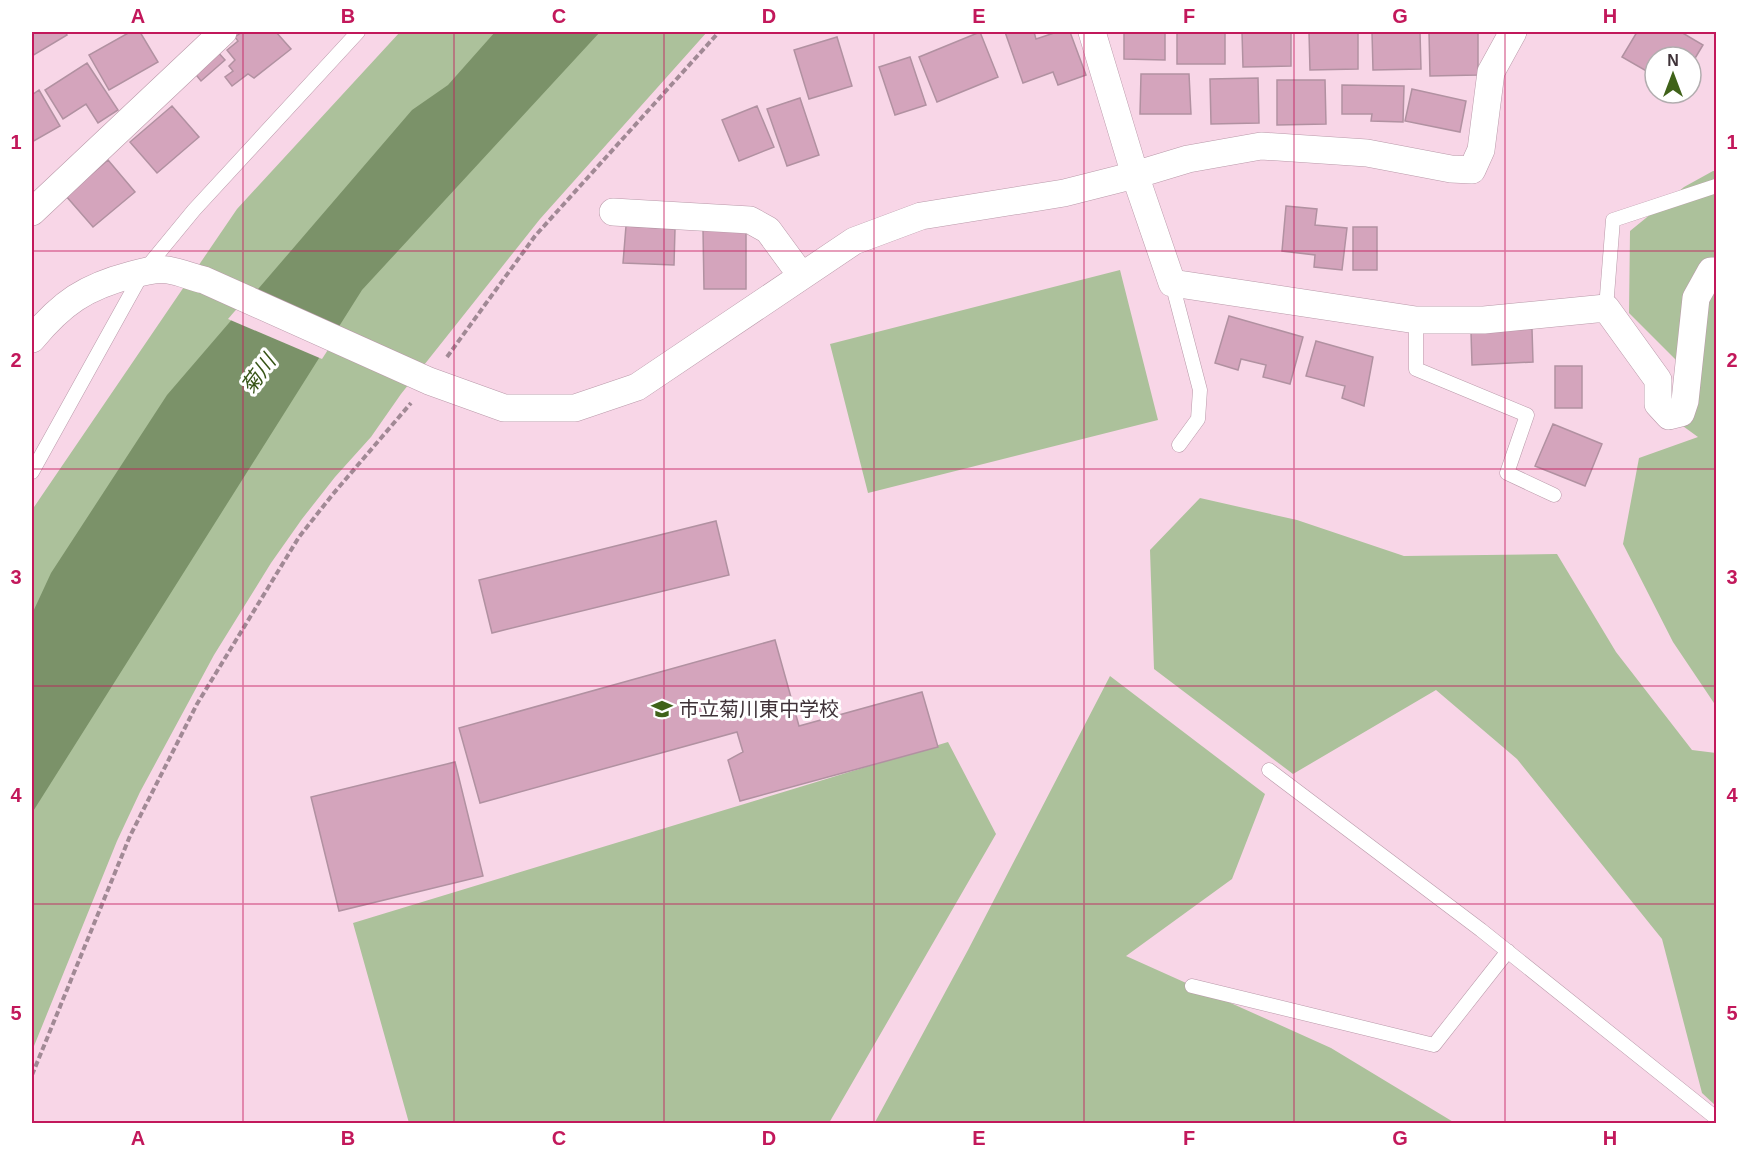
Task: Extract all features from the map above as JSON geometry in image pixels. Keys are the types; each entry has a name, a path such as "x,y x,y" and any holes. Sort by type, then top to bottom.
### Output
{"street":[{"path":"32,212 223,32"},
{"path":"1092,32 1135,175 1172,283 1416,320 1484,320 1606,308 1658,380 1658,404 1669,416 1682,413 1696,298 1711,271 1716,272"},
{"path":"32,339 51,316 73,298 102,282 155,271 204,280 423,378 504,408 575,408 637,387 854,241 921,216 1064,193 1188,159 1261,146 1367,153 1451,169 1472,170 1481,150 1491,72 1513,32"},
{"path":"613,212 750,220 768,230 801,275"}],"lane":[{"path":"32,472 194,210 358,32"},
{"path":"1606,308 1613,220 1716,186"},
{"path":"1172,283 1200,390 1198,419 1179,445"},
{"path":"1416,320 1416,369 1527,415 1507,472 1554,495"},
{"path":"1269,770 1508,951 1716,1118"},
{"path":"1192,986 1434,1045 1508,951"}],"path":[{"path":"32,1075 130,836 197,704 299,537 535,236 719,32"}],"shaded area":[{"path":"400,32 707,32 540,219 401,394 371,437 302,519 271,563 214,655 140,792 117,841 32,1051 32,510 237,209"},
{"path":"1716,171 1716,706 1673,642 1623,544 1639,458 1698,437 1669,416 1681,365 1629,313 1630,231 1684,187"},
{"path":"1120,270 1158,420 868,493 830,344"},
{"path":"1200,498 1297,520 1404,556 1557,554 1616,652 1692,750 1716,753 1716,1106 1702,1093 1662,939 1517,759 1436,690 1293,774 1154,669 1150,550"},
{"path":"1110,676 1265,794 1232,879 1126,956 1331,1048 1455,1123 874,1124 968,950"},
{"path":"948,742 996,834 829,1123 409,1123 353,923"}],"water":[{"name":"菊川","path":"495,32 600,32 362,290 32,813 32,614 51,573 167,395 412,110 448,85"}],"pier":[{"path":"254,289 342,328 322,359 228,319"}],"building":[{"path":"32,32 65,32 67,35 32,56"},
{"path":"130,32 140,32 158,62 109,90 89,55"},
{"path":"242,32 276,32 291,49 254,78 248,74 232,86 225,77 233,71 229,66 235,60 227,50 238,41 235,37"},
{"path":"980,32 998,77 937,102 919,57"},
{"path":"1005,32 1034,32 1036,39 1057,32 1070,32 1086,75 1058,85 1053,72 1023,83"},
{"path":"1124,32 1165,32 1165,60 1124,59"},
{"path":"1177,32 1225,32 1225,64 1177,64"},
{"path":"1242,32 1291,32 1291,66 1243,67"},
{"path":"1309,32 1358,32 1358,69 1310,70"},
{"path":"1372,32 1420,32 1421,69 1373,70"},
{"path":"1429,32 1478,32 1478,75 1430,76"},
{"path":"1637,32 1681,32 1703,45 1643,45 1643,69 1622,57"},
{"path":"837,37 852,86 809,99 794,50"},
{"path":"216,50 225,60 201,81 193,71"},
{"path":"910,57 926,105 895,115 879,67"},
{"path":"87,63 118,110 98,123 86,104 63,119 45,90"},
{"path":"1141,74 1189,74 1191,114 1140,114"},
{"path":"1258,78 1259,123 1211,124 1210,79"},
{"path":"1277,80 1325,80 1326,124 1277,125"},
{"path":"1342,85 1404,86 1403,122 1371,121 1372,114 1342,114"},
{"path":"1412,89 1466,101 1460,132 1405,121"},
{"path":"39,90 60,126 32,142 32,95"},
{"path":"800,98 819,155 787,166 767,109"},
{"path":"172,106 199,137 157,173 130,142"},
{"path":"757,106 774,147 739,161 722,120"},
{"path":"108,160 135,192 93,227 66,196"},
{"path":"1286,206 1317,209 1315,225 1347,228 1342,270 1314,267 1315,255 1282,251"},
{"path":"626,226 675,229 674,265 623,263"},
{"path":"1353,227 1377,227 1377,270 1353,270"},
{"path":"703,229 746,229 746,289 704,289"},
{"path":"1229,316 1303,337 1290,384 1263,377 1266,365 1241,359 1238,370 1215,363"},
{"path":"1532,329 1533,362 1472,365 1471,332"},
{"path":"1316,341 1373,357 1364,406 1342,398 1345,386 1306,376"},
{"path":"1555,366 1582,366 1582,408 1555,408"},
{"path":"1553,424 1602,444 1585,486 1535,466"},
{"path":"716,521 729,575 492,633 479,580"},
{"path":"775,640 799,726 922,692 938,747 740,801 728,760 743,752 737,732 480,803 459,728"},
{"path":"455,762 483,876 339,911 311,797"}],"place":[{"name":"市立菊川東中学校","path":"662,709"}]}
